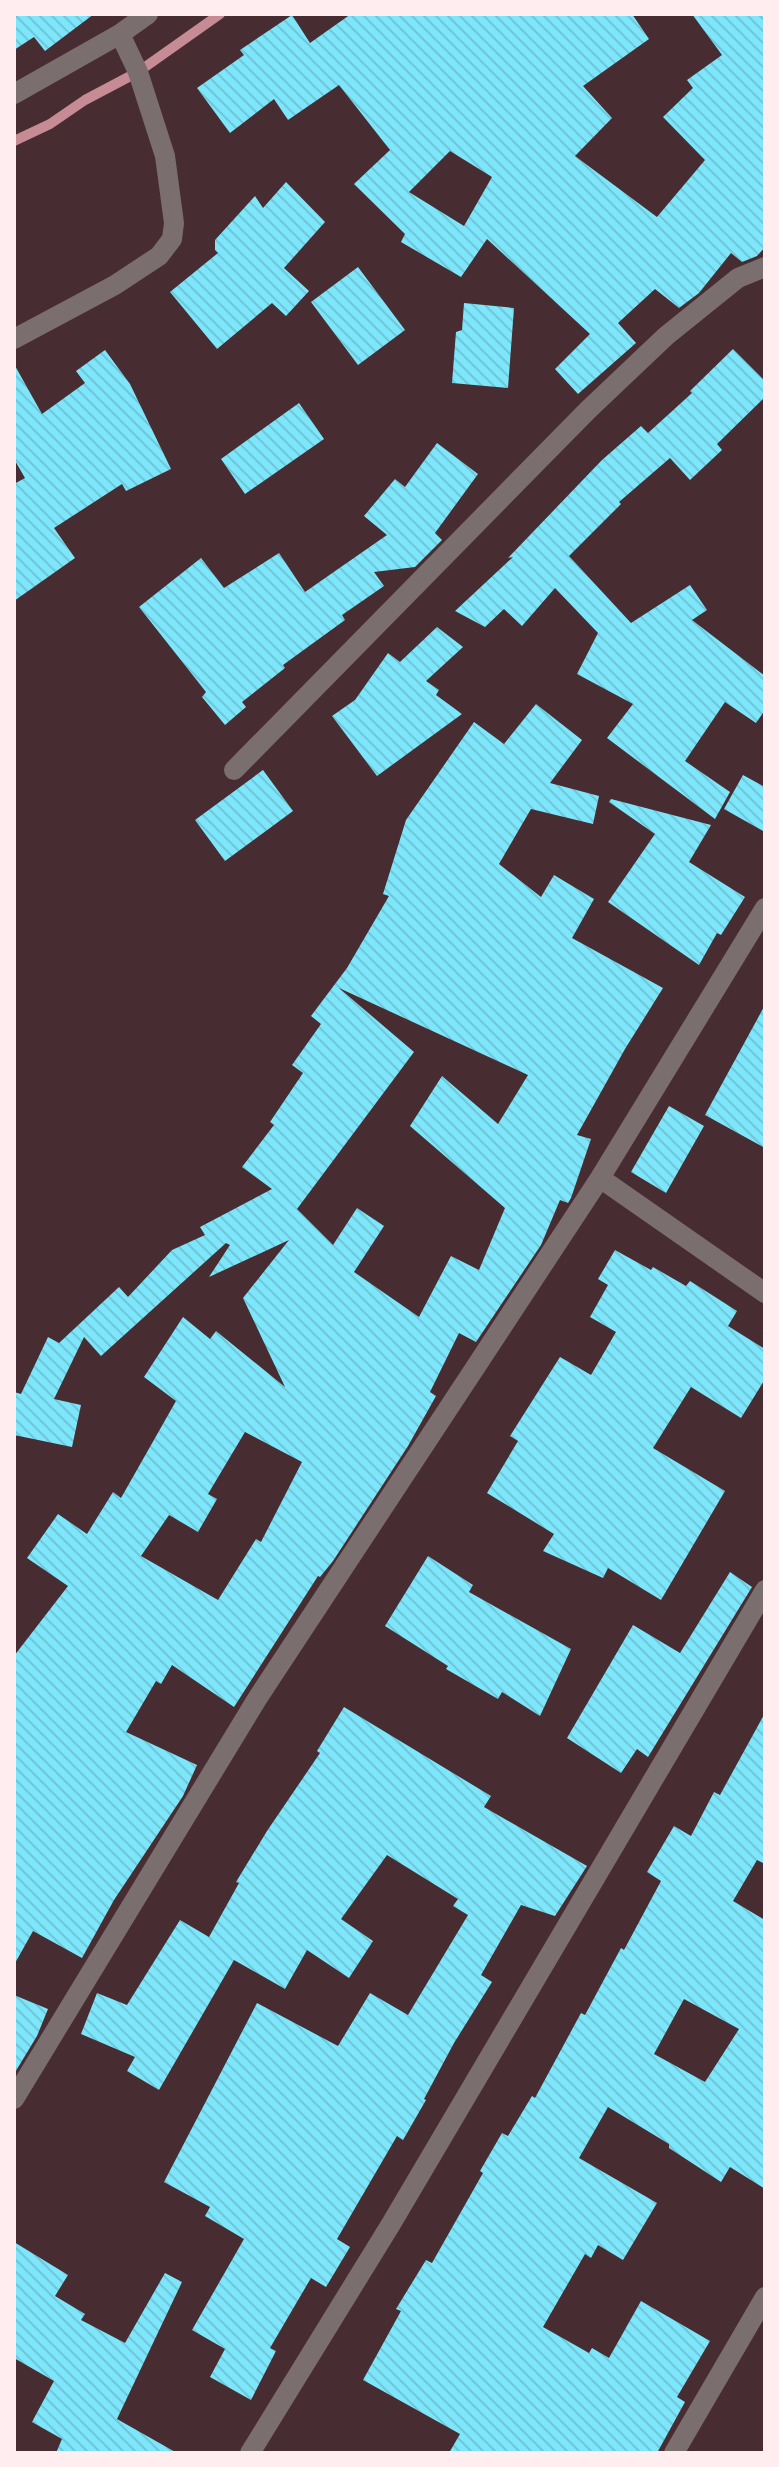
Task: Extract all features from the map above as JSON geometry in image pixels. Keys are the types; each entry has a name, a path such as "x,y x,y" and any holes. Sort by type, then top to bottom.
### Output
{"street":[{"path":"14,94 120,34 148,14"},
{"path":"14,339 115,285 159,256 172,239 174,223 165,156 138,72 120,34"},
{"path":"234,770 654,346 712,296 738,278 765,267"},
{"path":"14,2099 257,1699 600,1178 765,908"},
{"path":"600,1178 765,1293"},
{"path":"250,2453 391,2224 765,1590"},
{"path":"674,2453 765,2297"}],"building":[{"path":"14,14 94,14 45,51 34,37 14,50"},
{"path":"351,14 632,14 649,39 583,86 612,118 575,156 657,217 705,160 663,117 693,88 687,80 722,55 692,14 765,14 765,247 757,256 742,262 731,253 699,293 679,308 655,289 618,323 636,343 578,394 555,369 590,334 487,239 461,277 401,242 405,234 354,184 390,150 339,85 288,120 274,99 230,133 197,88 244,55 240,50 292,15 310,43","holes":["450,151 492,177 464,226 409,192"]},
{"path":"286,182 325,222 284,268 309,291 286,316 272,303 217,349 170,292 218,253 215,240 255,196 263,208"},
{"path":"358,267 405,330 358,365 311,302"},
{"path":"464,303 514,308 508,388 452,383 456,332 462,330"},
{"path":"733,349 765,381 765,397 717,444 722,450 690,480 670,458 619,502 621,504 569,556 631,623 690,585 707,610 692,620 765,676 765,710 756,723 725,702 685,761 730,792 715,819 607,738 633,704 577,674 598,633 555,588 522,626 504,609 485,627 455,611 513,557 508,558 602,460 641,426 648,433 692,393 690,391"},
{"path":"105,350 130,384 171,469 126,491 122,484 54,528 75,558 14,601 14,484 25,478 14,459 14,364 42,414 85,383 76,371"},
{"path":"299,403 324,439 245,494 221,459"},
{"path":"437,443 478,474 435,533 442,540 415,567 374,572 384,586 342,615 345,620 283,665 285,668 242,702 246,707 225,725 202,697 206,692 139,607 201,558 224,588 279,553 305,592 387,535 364,516 395,479 405,487"},
{"path":"437,627 463,647 426,681 439,690 436,695 462,714 377,776 332,716 355,700 388,653 400,662"},
{"path":"536,704 582,740 550,783 599,796 593,824 531,809 499,864 541,897 554,875 594,899 572,938 663,988 577,1135 591,1139 571,1198 568,1203 560,1200 541,1245 476,1342 459,1333 430,1392 436,1396 408,1446 333,1561 318,1576 234,1707 172,1665 161,1684 156,1681 126,1732 197,1765 183,1796 114,1900 82,1958 33,1931 14,1965 14,1656 68,1586 27,1558 58,1514 87,1534 113,1492 121,1498 176,1401 144,1377 183,1317 210,1339 216,1331 285,1387 243,1298 289,1240 209,1277 230,1245 226,1243 101,1356 84,1337 54,1399 81,1405 72,1447 14,1435 14,1392 21,1394 48,1337 59,1343 119,1287 128,1297 172,1250 205,1235 200,1227 272,1189 242,1167 274,1125 270,1122 303,1073 292,1065 321,1024 311,1016 347,968 389,896 383,894 406,820 474,722 504,744","holes":["339,988 528,1075 498,1124 442,1076 410,1126 505,1208 479,1270 451,1256 419,1317 354,1272 384,1226 357,1208 333,1245 297,1209 414,1052","245,1432 302,1462 261,1542 256,1539 218,1600 141,1556 169,1515 198,1532 217,1499 208,1494"]},
{"path":"263,770 293,811 225,861 195,820"},
{"path":"743,775 765,787 765,832 724,809"},
{"path":"611,799 711,825 689,862 745,897 721,935 717,933 699,965 608,902 655,834 609,802"},
{"path":"765,1005 765,1148 705,1115"},
{"path":"669,1106 704,1126 666,1193 631,1172"},
{"path":"615,1250 686,1286 690,1281 737,1311 728,1326 765,1349 765,1379 741,1418 691,1387 653,1448 725,1491 661,1600 608,1568 603,1578 543,1551 554,1534 487,1493 518,1441 510,1436 560,1357 591,1375 616,1332 590,1317 608,1285 598,1279"},
{"path":"428,1556 473,1585 469,1592 571,1649 540,1716 502,1692 498,1699 446,1669 448,1666 385,1626"},
{"path":"730,1572 752,1587 648,1757 637,1749 621,1773 567,1738 633,1625 680,1653"},
{"path":"344,1707 491,1796 484,1807 587,1866 555,1916 521,1905 481,1975 492,1982 454,2043 403,2140 397,2136 337,2239 350,2247 326,2287 311,2278 270,2348 276,2351 251,2400 210,2377 225,2349 192,2330 244,2239 205,2216 210,2207 164,2182 257,2003 338,2046 370,1993 408,2015 468,1915 453,1906 458,1899 387,1855 341,1919 373,1941 349,1978 307,1950 285,1989 234,1960 159,2090 127,2071 135,2057 81,2034 97,1993 127,2005 180,1920 209,1937 239,1883 236,1882 320,1753 317,1751"},
{"path":"765,1713 765,1864 757,1860 733,1901 765,1920 765,2189 730,2167 721,2182 669,2148 669,2144 608,2107 579,2158 657,2203 623,2260 598,2245 591,2258 585,2254 543,2327 589,2353 592,2348 609,2358 641,2301 710,2341 677,2397 685,2402 657,2453 449,2453 460,2434 363,2380 401,2311 396,2309 426,2260 432,2263 502,2133 508,2136 532,2096 535,2098 581,2013 585,2015 621,1948 624,1950 661,1881 647,1872 674,1826 691,1836 714,1792 720,1795","holes":["684,1999 739,2029 705,2082 654,2054"]},
{"path":"14,1995 48,2009 37,2036 14,2074"},
{"path":"14,2242 68,2275 55,2296 85,2314 81,2320 125,2343 165,2273 182,2282 117,2419 177,2453 56,2453 62,2439 32,2422 54,2381 14,2358"}],"waterway":[{"path":"14,141 50,124 85,100 138,72 220,14"}]}
